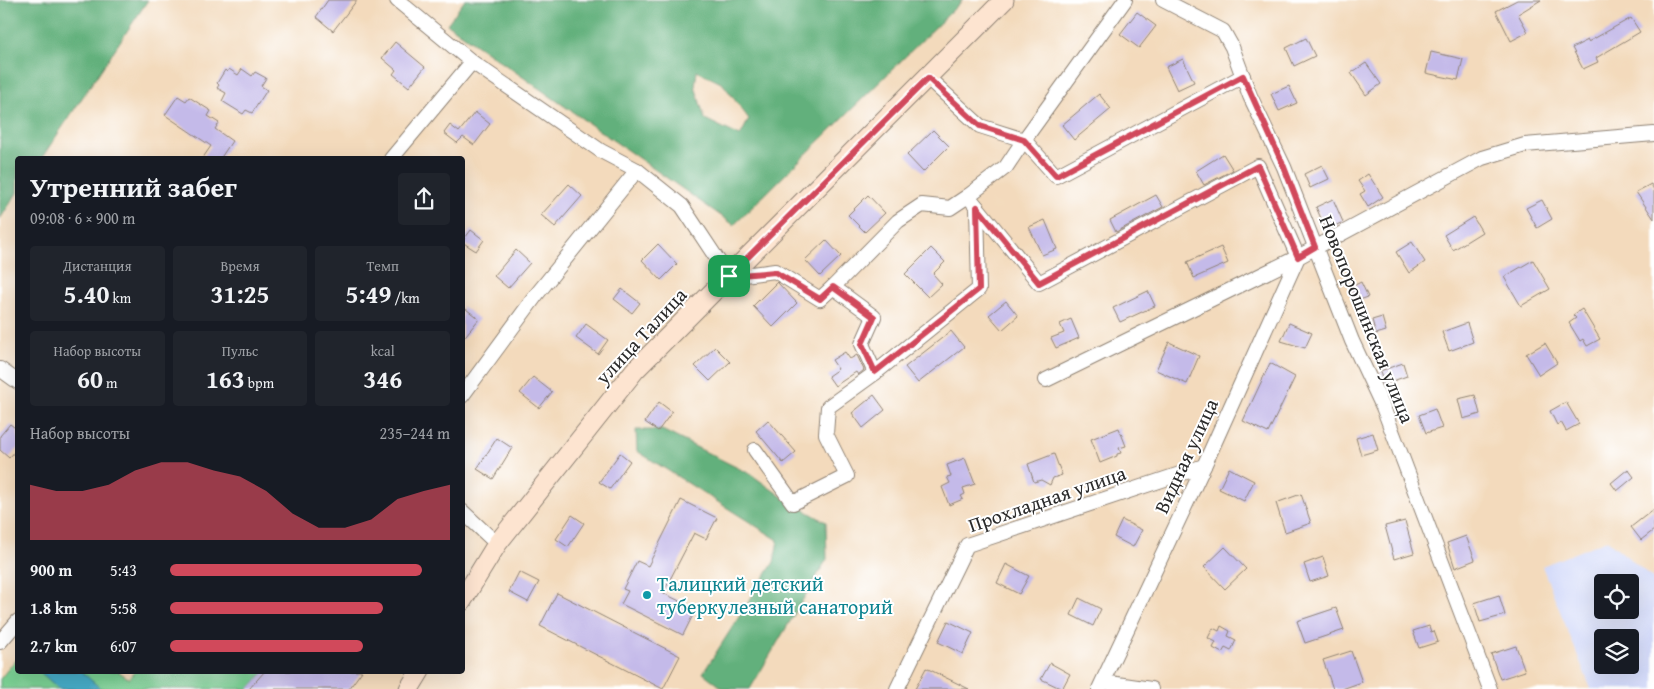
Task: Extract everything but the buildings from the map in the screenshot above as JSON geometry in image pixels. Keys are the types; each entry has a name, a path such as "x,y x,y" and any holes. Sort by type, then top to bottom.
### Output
{"street":[{"path":"396,0 472,62 602,151 637,170 682,206 729,276 775,272 820,299 898,221 922,205 950,208 973,202 1006,167 1125,0"},
{"name":"улица Талица","path":"465,596 497,544 635,370 945,62 1004,0"},
{"name":"Новопорошинская улица","path":"1163,0 1223,31 1232,48 1284,167 1352,341 1383,407 1490,689"},
{"path":"394,156 472,62"},
{"path":"928,78 980,126 1024,140 1056,176 1243,76"},
{"path":"1046,380 1298,257 1482,158 1525,146 1654,134"},
{"path":"973,202 1039,283 1258,166 1298,257"},
{"path":"465,392 537,294 637,170"},
{"path":"755,450 793,503 847,476 826,434 828,406 875,372 979,289 973,202"},
{"name":"Видная улица","path":"1101,685 1204,466 1298,257"},
{"path":"833,287 874,317 862,344 875,372"},
{"path":"0,370 15,380"},
{"name":"Прохладная улица","path":"897,689 967,545 1204,466"},
{"path":"465,514 497,544"},
{"path":"0,642 15,624"},
{"path":"409,689 418,674"},
{"path":"1101,685 1151,689"}],"shaded area":[{"path":"1607,540 1654,579 1654,689 1591,689 1542,566"}],"green space":[{"path":"0,0 148,0 43,156 15,156 15,196 0,219"},
{"path":"465,0 963,0 734,225 447,24","holes":["697,71 723,84 749,119 740,136 705,119 695,86"]},
{"path":"636,430 662,430 752,475 785,499 826,522 827,559 750,689 724,689 703,673 774,562 778,540 637,451"},
{"path":"15,660 15,674 122,674 129,679 133,674 262,674 249,689 0,689 0,679"}],"water":[{"path":"42,674 84,674 101,689 59,689"}],"place":[{"name":"Талицкий детский туберкулезный санаторий","path":"647,595"}],"route":[{"path":"1243,76 1250,96 1284,167 1315,247 1298,257 1258,166 1039,283 977,207 979,289 875,372 862,344 874,317 833,287 820,299 775,272 729,276 928,78 980,126 1024,140 1056,176 1243,76"}]}
